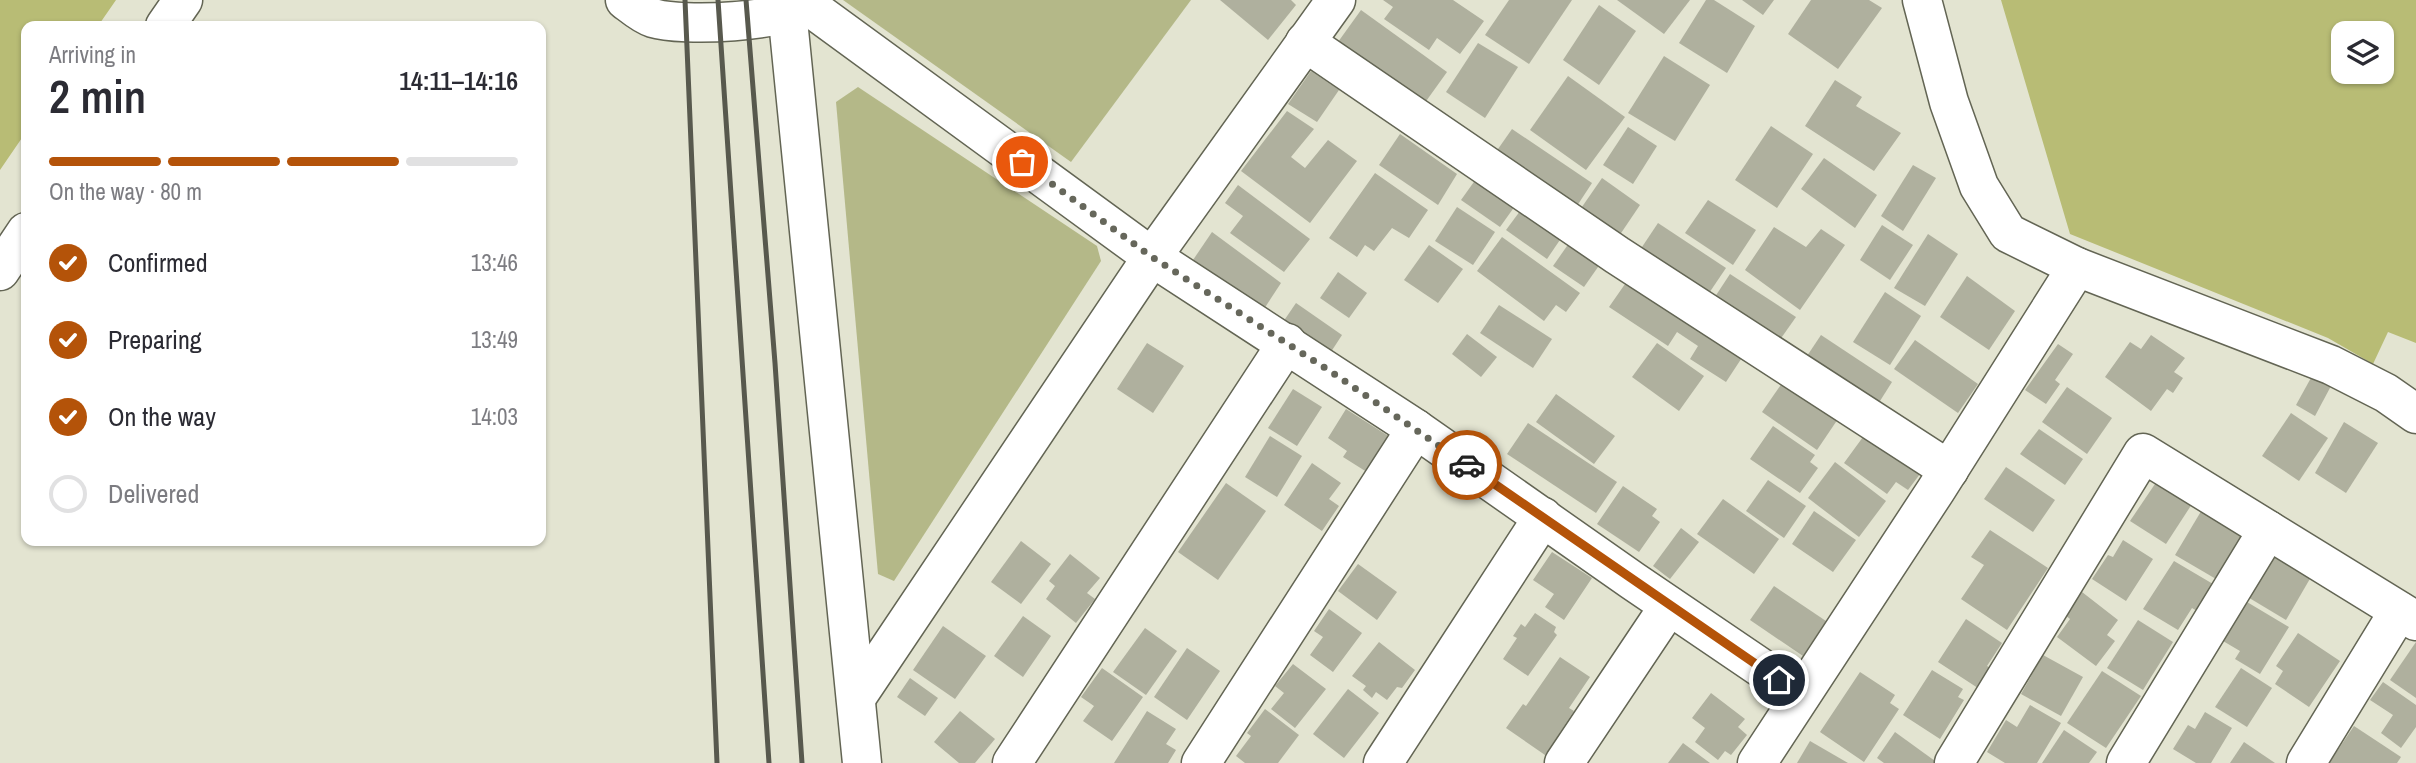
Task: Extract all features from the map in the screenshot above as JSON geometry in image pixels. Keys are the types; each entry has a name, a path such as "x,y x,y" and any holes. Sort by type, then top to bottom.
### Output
{"street":[{"path":"168,21 183,0"},
{"path":"625,0 651,18 695,23 744,21 797,4"},
{"path":"856,698 1152,257 1336,0"},
{"path":"1922,0 1949,102 1979,187 2008,233 2077,267 2331,365 2386,393 2416,414"},
{"path":"797,4 1152,257 1416,429 1801,695"},
{"path":"797,4 861,753 892,763"},
{"path":"1305,42 1628,262 1949,470"},
{"path":"0,271 21,240"},
{"path":"1757,763 1949,470 2077,267"},
{"path":"1012,763 1287,343"},
{"path":"1201,763 1416,429"},
{"path":"1954,763 2143,453 2408,616 2306,763"},
{"path":"1383,763 1543,517"},
{"path":"2126,763 2267,530"},
{"path":"1564,763 1670,606"}],"shaded area":[{"path":"0,0 116,0 101,21 21,21 21,139 0,170"},
{"path":"843,0 1191,0 1071,162"},
{"path":"2001,0 2416,0 2416,343 2388,332 2373,364 2328,338 2070,234"},
{"path":"858,87 1097,246 1101,261 894,581 878,574 836,102"}],"building":[{"path":"1220,0 1291,0 1296,5 1268,40"},
{"path":"1383,0 1453,0 1484,21 1460,54 1437,38 1429,50 1384,19 1393,7"},
{"path":"1509,0 1572,0 1529,64 1485,35"},
{"path":"1617,0 1690,0 1664,34"},
{"path":"1706,0 1714,0 1755,26 1727,73 1679,43"},
{"path":"1742,0 1774,0 1763,15"},
{"path":"1811,0 1869,0 1882,8 1838,69 1788,34"},
{"path":"1599,5 1636,31 1599,85 1563,60"},
{"path":"1361,10 1447,72 1419,111 1333,49"},
{"path":"1478,43 1518,67 1485,118 1446,92"},
{"path":"1664,56 1710,85 1675,141 1628,113"},
{"path":"1311,71 1339,90 1317,122 1288,104"},
{"path":"1568,76 1625,117 1586,170 1530,130"},
{"path":"1835,80 1862,97 1856,106 1901,133 1874,171 1805,126"},
{"path":"1287,111 1314,129 1291,157 1305,168 1328,140 1357,161 1310,223 1241,171"},
{"path":"1771,126 1813,154 1777,208 1735,180"},
{"path":"1628,127 1657,146 1633,184 1603,165"},
{"path":"1512,129 1592,183 1571,215 1491,159"},
{"path":"1400,134 1457,174 1438,205 1379,165"},
{"path":"1824,158 1877,195 1855,228 1801,189"},
{"path":"1913,165 1936,178 1903,231 1881,216"},
{"path":"1481,172 1520,199 1500,227 1461,200"},
{"path":"1375,173 1428,210 1409,238 1392,228 1374,251 1365,245 1357,257 1329,238"},
{"path":"1602,178 1640,205 1615,242 1575,217"},
{"path":"1238,185 1310,239 1284,272 1230,233 1243,216 1225,203"},
{"path":"1708,200 1756,230 1733,265 1685,233"},
{"path":"1526,203 1566,231 1547,259 1506,230"},
{"path":"1457,207 1495,232 1473,265 1435,241"},
{"path":"1658,223 1726,268 1703,302 1636,256"},
{"path":"1882,225 1913,245 1890,280 1860,260"},
{"path":"1774,227 1806,247 1821,229 1845,245 1800,310 1745,270"},
{"path":"1212,232 1281,283 1264,309 1193,260"},
{"path":"1928,234 1958,254 1925,306 1894,288"},
{"path":"1574,236 1605,257 1584,287 1553,266"},
{"path":"1502,237 1580,293 1566,312 1556,305 1544,321 1477,271"},
{"path":"1429,245 1463,269 1438,303 1404,280"},
{"path":"1338,272 1367,293 1349,318 1320,298"},
{"path":"1632,274 1747,350 1726,382 1690,359 1698,346 1677,332 1668,346 1609,307"},
{"path":"1730,274 1796,317 1770,354 1707,309"},
{"path":"1967,276 2015,311 1989,350 1940,317"},
{"path":"1885,292 1921,316 1890,365 1853,342"},
{"path":"1296,303 1342,335 1327,358 1281,325"},
{"path":"1499,305 1552,339 1533,368 1480,333"},
{"path":"1467,334 1497,357 1481,377 1452,354"},
{"path":"1821,335 1892,382 1873,412 1801,365"},
{"path":"2151,335 2185,358 2174,372 2183,378 2173,393 2167,389 2151,411 2105,377 2130,342 2141,349"},
{"path":"1915,340 1978,384 1958,413 1894,369"},
{"path":"1147,343 1184,366 1153,413 1117,389"},
{"path":"1657,343 1704,376 1679,411 1632,377"},
{"path":"2058,344 2073,354 2055,380 2060,384 2046,404 2025,390"},
{"path":"1787,376 1842,413 1817,450 1762,412"},
{"path":"2312,376 2331,386 2315,416 2296,405"},
{"path":"2067,387 2112,418 2087,454 2042,422"},
{"path":"1293,389 1322,407 1297,446 1268,428"},
{"path":"1556,394 1615,436 1594,464 1536,422"},
{"path":"1346,409 1393,439 1370,474 1343,457 1347,451 1328,438"},
{"path":"2291,413 2328,438 2299,481 2262,456"},
{"path":"2344,422 2378,443 2346,493 2315,473"},
{"path":"1528,423 1617,482 1596,513 1507,454"},
{"path":"1773,426 1815,455 1810,462 1818,468 1800,493 1750,459"},
{"path":"1871,426 1926,466 1908,490 1896,482 1887,494 1844,463"},
{"path":"2039,429 2083,459 2065,485 2020,454"},
{"path":"1270,436 1302,456 1277,497 1245,477"},
{"path":"1835,462 1886,501 1859,537 1808,498"},
{"path":"1312,463 1341,483 1329,499 1339,506 1322,531 1284,505"},
{"path":"2006,467 2055,500 2033,532 1984,499"},
{"path":"1768,480 1806,506 1784,538 1746,511"},
{"path":"2157,481 2192,504 2166,544 2130,521"},
{"path":"1226,483 1266,511 1218,580 1178,552"},
{"path":"1623,486 1657,509 1652,516 1660,522 1639,552 1597,524"},
{"path":"1723,499 1779,539 1754,574 1697,534"},
{"path":"2203,508 2244,532 2216,579 2175,555"},
{"path":"1814,511 1856,540 1833,572 1792,544"},
{"path":"1681,528 1699,542 1670,579 1653,566"},
{"path":"1990,530 2048,568 2007,630 1961,599 1984,565 1971,557"},
{"path":"2123,540 2153,559 2126,601 2092,579 2108,555 2113,557"},
{"path":"1021,541 1051,564 1021,604 991,582"},
{"path":"1552,552 1592,578 1564,620 1545,607 1554,594 1533,580"},
{"path":"2271,553 2311,577 2286,620 2246,596"},
{"path":"1070,554 1100,578 1087,593 1095,599 1076,623 1046,599 1055,586 1049,581"},
{"path":"2174,561 2213,584 2197,611 2192,608 2178,630 2143,609"},
{"path":"1358,564 1397,592 1377,620 1338,591"},
{"path":"1774,586 1826,621 1803,656 1750,620"},
{"path":"2082,592 2118,620 2107,635 2115,641 2096,666 2057,637 2070,619 2065,615"},
{"path":"2247,602 2289,627 2260,674 2235,659 2240,651 2223,641"},
{"path":"1329,609 1362,633 1333,672 1310,655 1323,637 1314,631"},
{"path":"1535,613 1556,627 1554,632 1557,635 1528,676 1503,659 1517,638 1513,636 1521,624 1525,627"},
{"path":"1023,616 1051,636 1023,677 994,656"},
{"path":"1966,619 2002,643 1987,666 1997,672 1984,692 1938,662"},
{"path":"2138,620 2173,642 2143,690 2107,668"},
{"path":"943,626 986,656 955,699 913,670"},
{"path":"1145,628 1177,651 1146,695 1113,672"},
{"path":"2298,633 2340,661 2309,707 2275,684 2283,671 2276,666"},
{"path":"1379,642 1415,670 1402,688 1397,687 1387,700 1376,692 1372,698 1363,690 1366,686 1352,676"},
{"path":"2416,642 2416,698 2390,680"},
{"path":"1187,648 1220,671 1187,720 1154,697"},
{"path":"2043,655 2083,677 2061,716 2021,694"},
{"path":"1560,657 1590,677 1569,708 1574,711 1545,755 1506,728 1523,704 1526,706"},
{"path":"1293,664 1326,689 1295,728 1271,709 1284,693 1275,686"},
{"path":"1102,668 1143,697 1112,741 1083,721 1094,706 1081,697"},
{"path":"2241,668 2272,688 2247,727 2215,707"},
{"path":"1932,670 1963,689 1958,697 1964,700 1940,739 1903,715"},
{"path":"2102,671 2141,696 2106,748 2067,723"},
{"path":"1860,672 1895,695 1890,703 1899,709 1864,762 1820,732"},
{"path":"910,678 938,698 925,716 897,697"},
{"path":"2383,682 2416,705 2416,727 2401,748 2381,733 2393,715 2370,700"},
{"path":"1348,689 1379,713 1344,758 1313,734"},
{"path":"1711,693 1745,719 1738,727 1747,735 1731,755 1725,751 1718,760 1695,742 1705,728 1692,718"},
{"path":"2030,705 2061,723 2037,763 2005,763 1987,752 2006,720 2017,727"},
{"path":"1265,709 1299,735 1278,763 1245,763 1236,756 1251,736 1247,733"},
{"path":"960,711 995,739 975,763 959,763 934,742"},
{"path":"1147,711 1176,729 1166,744 1176,750 1168,763 1114,763"},
{"path":"2205,712 2232,728 2211,763 2196,763 2173,749 2188,725 2195,729"},
{"path":"2354,726 2401,757 2397,763 2329,763"},
{"path":"2064,730 2097,752 2089,763 2042,763"},
{"path":"1895,732 1935,761 1934,763 1884,763 1877,758"},
{"path":"1810,741 1848,763 1797,763"},
{"path":"2244,742 2275,763 2230,763"},
{"path":"1683,743 1710,763 1668,763"}],"railway":[{"path":"685,0 717,763"},
{"path":"718,0 769,763"},
{"path":"746,0 775,363 802,763"}],"way so far":[{"path":"1022,162 1152,257 1330,371 1467,465"}],"route":[{"path":"1467,465 1779,680"}]}
